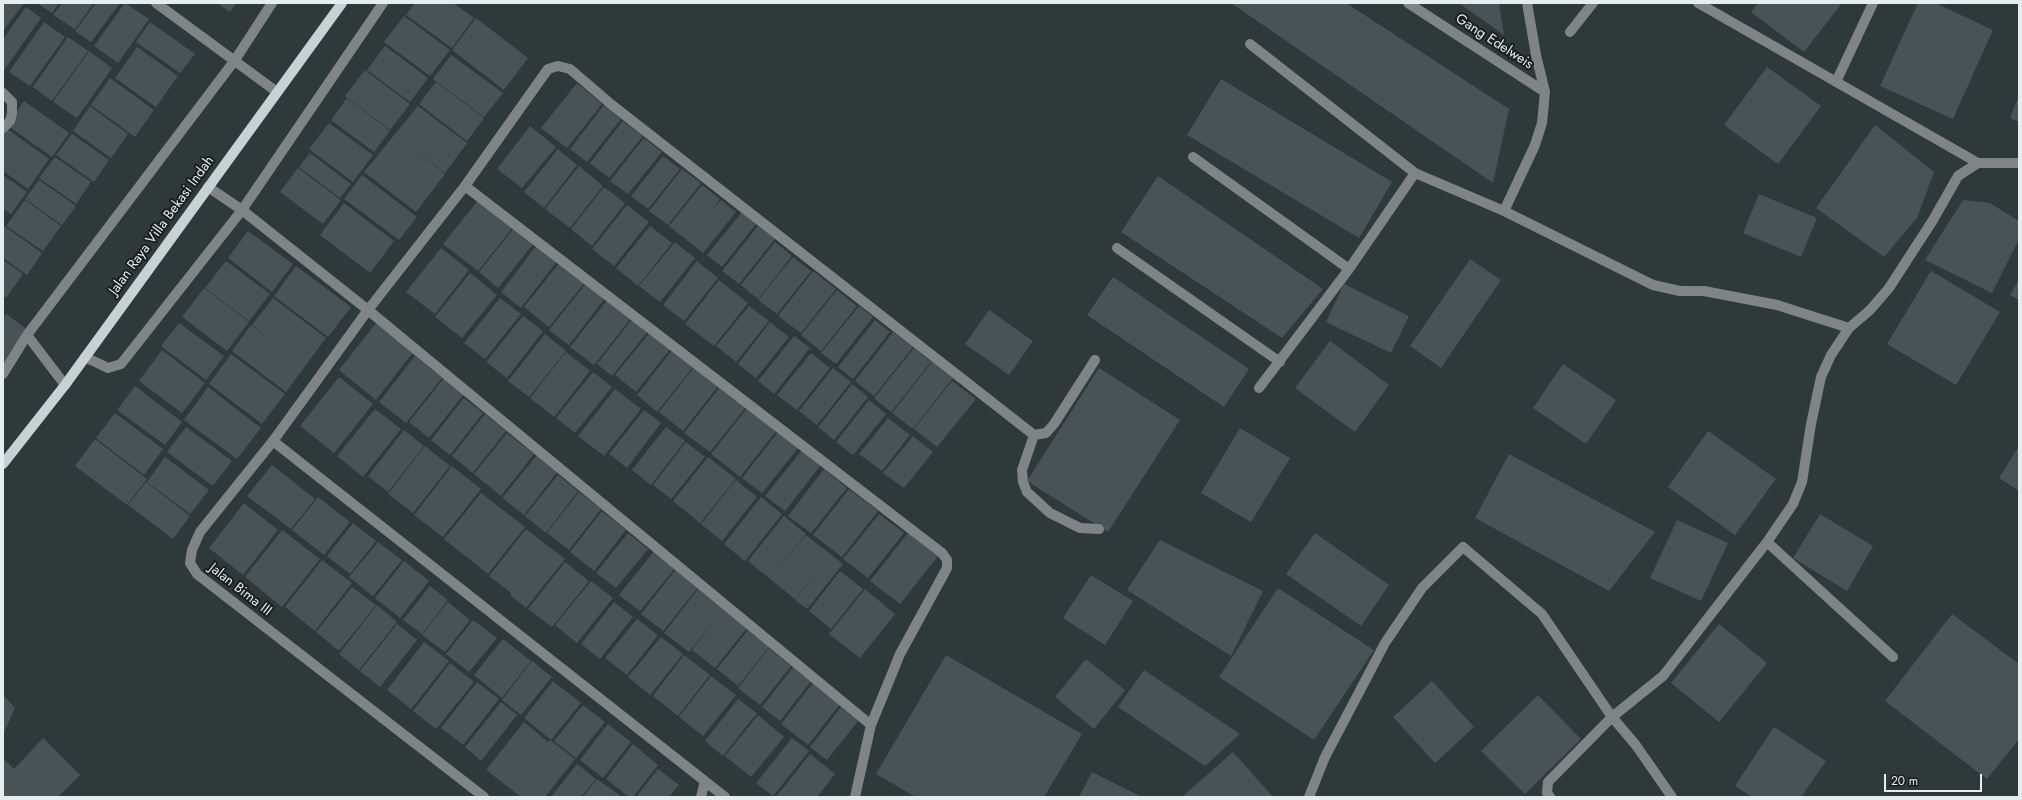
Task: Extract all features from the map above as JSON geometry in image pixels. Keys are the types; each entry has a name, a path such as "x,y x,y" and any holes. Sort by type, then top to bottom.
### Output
{"main road":[{"name":"Jalan Raya Villa Bekasi Indah","path":"3,464 65,385 342,3"}],"street":[{"path":"156,3 277,92"},
{"path":"3,374 27,336 235,60 272,3"},
{"path":"84,357 108,368 121,364 242,210 383,3"},
{"name":"Gang Edelweis","path":"1408,3 1545,92"},
{"path":"1504,211 1535,145 1542,123 1545,92 1536,56 1527,3"},
{"path":"1570,32 1593,3"},
{"path":"1698,3 1978,162 2019,163"},
{"path":"1836,82 1873,3"},
{"path":"1250,44 1415,173 1504,211 1653,285 1680,291 1704,291 1777,305 1849,328"},
{"name":"Jalan Bima III","path":"484,797 197,574 190,563 192,550 200,532 273,441 368,310 465,186 548,69 558,66 570,69 612,106 1034,435"},
{"path":"3,92 12,102 12,113 10,121 3,128"},
{"path":"1193,157 1349,269"},
{"path":"1550,797 1547,793 1548,782 1612,717 1663,676 1783,521 1802,482 1811,424 1821,377 1831,355 1849,328 1870,310 1889,288 1933,220 1958,176 1978,162"},
{"path":"1259,388 1349,269 1415,173"},
{"path":"465,186 942,553 947,560 947,568 900,654 871,724 855,797"},
{"path":"208,187 242,210 368,310 871,724"},
{"path":"1117,248 1280,362"},
{"path":"27,336 65,385"},
{"path":"1095,360 1054,424 1046,433 1034,435 1022,470 1023,482 1027,492 1050,513 1080,528 1099,529"},
{"path":"273,441 725,797"},
{"path":"1768,542 1893,657"},
{"path":"1309,797 1325,757 1385,643 1422,588 1462,546 1542,614 1612,717 1635,744 1672,797"},
{"path":"701,797 705,781"}],"building":[{"path":"3,3 23,4 3,31"},
{"path":"37,3 59,3 52,13"},
{"path":"62,3 94,3 75,29 53,15"},
{"path":"96,3 120,3 91,42 75,31"},
{"path":"125,3 149,19 118,63 94,46"},
{"path":"217,3 236,3 230,12"},
{"path":"415,3 453,3 474,18 452,48 406,15"},
{"path":"1231,3 1346,3 1509,109 1493,183"},
{"path":"1459,3 1499,3 1504,35"},
{"path":"1758,3 1842,3 1804,52 1751,12"},
{"path":"1918,3 1935,3 1993,30 1953,119 1880,86"},
{"path":"26,7 41,18 4,70 3,39"},
{"path":"404,16 450,50 430,76 384,42"},
{"path":"476,18 528,58 504,90 452,50"},
{"path":"44,22 65,37 30,86 9,72"},
{"path":"150,22 195,54 180,73 136,42"},
{"path":"68,37 88,51 52,101 33,87"},
{"path":"385,46 428,78 410,102 367,70"},
{"path":"137,47 178,76 156,107 115,78"},
{"path":"89,51 112,68 77,118 53,102"},
{"path":"451,55 503,93 484,117 433,79"},
{"path":"1767,67 1821,106 1778,164 1724,125"},
{"path":"365,70 410,104 390,130 345,96"},
{"path":"110,78 154,110 135,137 91,105"},
{"path":"1221,79 1392,182 1359,238 1187,135"},
{"path":"436,82 484,118 467,141 419,104"},
{"path":"577,83 602,104 567,148 541,128"},
{"path":"2019,95 2019,122 2010,118"},
{"path":"347,98 390,131 374,152 331,120"},
{"path":"24,101 69,133 52,157 7,125"},
{"path":"604,105 621,119 587,162 570,149"},
{"path":"90,106 128,134 111,158 73,131"},
{"path":"418,106 467,143 445,173 415,150 445,174 416,212 364,172"},
{"path":"623,121 643,136 609,178 590,163"},
{"path":"329,123 373,155 353,182 309,149"},
{"path":"1875,125 1934,172 1917,218 1884,257 1816,208"},
{"path":"530,126 556,147 522,188 497,169"},
{"path":"6,128 49,159 28,189 3,171 3,132"},
{"path":"72,134 109,160 94,182 56,155"},
{"path":"644,138 662,152 628,194 610,181"},
{"path":"558,149 577,165 544,208 524,192"},
{"path":"310,153 351,184 340,198 299,167"},
{"path":"663,156 680,169 648,209 631,196"},
{"path":"55,157 91,182 76,204 39,178"},
{"path":"579,166 603,186 570,228 545,209"},
{"path":"298,168 341,200 323,224 280,192"},
{"path":"682,169 701,183 668,225 649,211"},
{"path":"3,175 27,192 11,214 3,209"},
{"path":"362,175 417,217 399,240 344,199"},
{"path":"1158,176 1323,289 1282,338 1121,232"},
{"path":"39,180 76,206 62,225 25,199"},
{"path":"702,185 720,199 711,211 721,200 736,212 703,253 669,226"},
{"path":"604,187 625,203 592,246 571,229"},
{"path":"1759,194 1817,218 1801,257 1743,233"},
{"path":"480,198 514,226 478,271 443,244"},
{"path":"25,200 61,226 43,251 6,226"},
{"path":"1963,200 1990,203 2019,221 2019,239 1992,293 1925,260"},
{"path":"344,203 394,241 370,273 320,235"},
{"path":"627,205 649,222 614,266 592,249"},
{"path":"742,212 756,224 722,267 707,255"},
{"path":"4,226 42,253 27,275 3,258"},
{"path":"650,226 672,243 638,286 616,268"},
{"path":"758,226 775,239 739,284 722,271"},
{"path":"514,228 534,243 498,288 479,272"},
{"path":"248,231 293,264 272,292 228,258"},
{"path":"675,242 695,258 660,302 639,286"},
{"path":"775,242 792,256 758,299 741,285"},
{"path":"537,245 557,261 521,308 501,292"},
{"path":"441,248 469,270 435,314 406,292"},
{"path":"793,257 811,271 777,314 758,300"},
{"path":"1470,259 1501,280 1441,368 1410,346"},
{"path":"3,260 23,274 6,298 3,296"},
{"path":"226,261 270,294 249,321 205,288"},
{"path":"561,261 586,281 549,327 524,307"},
{"path":"697,261 718,278 684,321 663,305"},
{"path":"296,266 351,307 328,337 274,296"},
{"path":"813,271 836,289 801,333 778,316"},
{"path":"1931,271 2000,312 1956,385 1887,344"},
{"path":"470,273 497,295 462,338 435,317"},
{"path":"1113,277 1249,369 1224,407 1087,315"},
{"path":"2019,279 2019,300 2010,295"},
{"path":"719,280 748,303 714,346 685,324"},
{"path":"587,282 606,297 569,345 549,330"},
{"path":"1344,284 1409,316 1391,353 1326,322"},
{"path":"204,288 249,322 227,351 182,317"},
{"path":"837,290 857,306 821,351 801,335"},
{"path":"273,298 326,338 286,392 232,351 251,325 283,349 252,325"},
{"path":"500,298 521,314 485,359 464,343"},
{"path":"608,299 632,317 594,365 570,347"},
{"path":"749,306 769,321 736,362 716,346"},
{"path":"859,306 873,317 836,364 821,353"},
{"path":"989,310 1033,341 1009,375 965,344"},
{"path":"6,314 28,330 5,362 3,361 3,319"},
{"path":"523,316 543,331 507,378 486,362"},
{"path":"633,318 649,330 612,376 597,364"},
{"path":"875,320 890,332 853,379 838,367"},
{"path":"377,322 414,351 376,400 339,370"},
{"path":"770,322 789,337 756,378 738,364"},
{"path":"179,323 224,356 206,380 161,346"},
{"path":"650,332 671,348 636,392 615,375"},
{"path":"893,332 913,347 874,396 855,381"},
{"path":"545,334 566,351 529,397 508,381"},
{"path":"794,336 810,348 774,394 758,381"},
{"path":"1330,341 1389,385 1355,432 1295,388"},
{"path":"914,348 931,362 891,412 874,398"},
{"path":"162,350 205,383 182,413 139,381"},
{"path":"672,350 693,367 657,412 637,395"},
{"path":"566,352 590,371 554,417 530,398"},
{"path":"811,353 830,368 797,410 777,395"},
{"path":"231,354 285,394 262,424 209,384"},
{"path":"415,356 442,378 406,423 379,402"},
{"path":"932,362 953,378 913,429 892,413"},
{"path":"1563,364 1616,400 1586,444 1533,408"},
{"path":"695,366 719,385 683,431 659,412"},
{"path":"833,368 851,382 817,425 799,411"},
{"path":"1099,368 1180,420 1108,532 1027,481"},
{"path":"593,372 612,387 575,433 556,418"},
{"path":"339,377 373,404 334,453 300,426"},
{"path":"444,378 464,394 429,438 409,422"},
{"path":"952,381 976,399 937,447 914,429"},
{"path":"852,384 868,397 834,440 818,427"},
{"path":"135,386 182,422 165,445 117,410"},
{"path":"208,387 261,428 237,459 184,420"},
{"path":"720,387 746,407 710,452 684,433"},
{"path":"615,389 641,409 604,456 578,436"},
{"path":"464,398 483,413 450,455 431,440"},
{"path":"869,400 886,414 853,455 836,442"},
{"path":"748,407 777,430 740,477 711,454"},
{"path":"375,409 401,429 363,477 337,456"},
{"path":"644,410 661,423 627,468 609,454"},
{"path":"115,413 163,449 144,475 96,438"},
{"path":"485,414 506,431 473,473 452,456"},
{"path":"888,418 910,435 882,471 859,454"},
{"path":"186,427 232,461 213,486 167,452"},
{"path":"666,427 685,441 651,485 632,470"},
{"path":"1240,428 1290,458 1251,522 1201,493"},
{"path":"404,430 424,446 388,492 368,476"},
{"path":"779,431 799,447 762,493 742,478"},
{"path":"1708,431 1776,479 1735,535 1668,487"},
{"path":"507,433 534,454 501,496 474,474"},
{"path":"913,436 933,452 904,488 883,473"},
{"path":"95,439 147,479 127,505 75,466"},
{"path":"686,442 705,457 671,499 653,485"},
{"path":"425,446 450,466 413,513 388,494"},
{"path":"2019,446 2019,491 1999,478"},
{"path":"802,450 821,465 785,511 765,496"},
{"path":"1509,454 1655,532 1609,591 1475,518"},
{"path":"537,455 558,471 524,515 502,498"},
{"path":"165,457 209,490 190,514 147,482"},
{"path":"708,457 736,479 700,523 673,501"},
{"path":"272,465 315,499 291,529 247,496"},
{"path":"452,466 481,489 443,537 414,515"},
{"path":"824,469 847,488 811,533 788,516"},
{"path":"558,475 578,491 546,533 525,516"},
{"path":"736,480 757,497 722,541 701,524"},
{"path":"146,482 190,516 173,539 128,505"},
{"path":"849,489 878,511 842,557 813,535"},
{"path":"579,492 601,509 569,550 547,533"},
{"path":"481,493 525,527 488,574 444,539"},
{"path":"318,497 350,522 324,555 292,530"},
{"path":"761,497 782,514 745,561 724,544"},
{"path":"244,503 278,530 243,575 209,548"},
{"path":"602,511 626,530 594,571 570,552"},
{"path":"879,514 904,533 868,578 843,559"},
{"path":"1820,514 1873,546 1847,591 1793,558"},
{"path":"784,516 806,534 770,579 748,561"},
{"path":"1677,520 1728,543 1701,601 1650,578"},
{"path":"353,523 376,541 350,574 327,556"},
{"path":"526,529 565,559 526,608 510,595 511,593 489,576"},
{"path":"282,530 320,559 282,607 245,577"},
{"path":"628,533 648,549 616,588 596,573"},
{"path":"908,533 938,556 900,604 870,581"},
{"path":"1315,533 1389,585 1361,626 1286,574"},
{"path":"806,535 843,564 807,609 795,600 825,562 795,599 770,579"},
{"path":"1160,540 1263,591 1231,656 1127,590"},
{"path":"378,542 402,560 373,596 349,577"},
{"path":"654,551 676,567 640,611 619,595"},
{"path":"322,560 352,583 315,631 285,607"},
{"path":"404,561 429,581 400,618 375,598"},
{"path":"565,562 589,581 552,627 528,609"},
{"path":"677,568 700,585 663,631 641,614"},
{"path":"840,571 863,589 831,629 809,611"},
{"path":"1091,575 1133,601 1105,645 1063,618"},
{"path":"591,581 613,598 577,643 555,625"},
{"path":"430,586 448,600 422,634 403,620"},
{"path":"352,587 376,605 339,651 316,632"},
{"path":"1278,588 1374,650 1314,740 1219,677"},
{"path":"698,589 747,628 715,668 692,650 716,619 689,652 664,633"},
{"path":"865,589 895,614 860,658 829,634"},
{"path":"448,602 470,620 445,652 422,635"},
{"path":"614,602 633,617 600,659 581,644"},
{"path":"377,605 397,622 359,670 339,654"},
{"path":"1952,614 2019,664 2019,739 1987,779 1885,701"},
{"path":"637,619 658,635 627,675 605,658"},
{"path":"473,620 497,638 469,672 446,654"},
{"path":"397,624 417,640 380,687 360,671"},
{"path":"1719,624 1767,663 1719,722 1671,683"},
{"path":"748,630 769,647 738,686 717,669"},
{"path":"661,637 683,654 650,695 628,677"},
{"path":"503,639 531,661 502,698 474,675"},
{"path":"424,642 449,661 411,709 387,690"},
{"path":"769,648 791,666 760,705 738,688"},
{"path":"684,655 710,675 678,716 653,696"},
{"path":"946,655 1082,734 1044,797 916,797 876,774"},
{"path":"1086,659 1125,690 1094,729 1055,697"},
{"path":"532,661 552,677 521,715 502,700"},
{"path":"450,663 474,682 436,729 413,711"},
{"path":"794,666 812,680 780,721 762,707"},
{"path":"1144,670 1240,734 1205,766 1118,707"},
{"path":"711,676 736,695 703,736 679,717"},
{"path":"553,681 581,703 551,740 524,718"},
{"path":"1432,681 1474,727 1435,763 1393,717"},
{"path":"477,682 499,699 463,745 441,728"},
{"path":"813,683 840,704 808,745 781,724"},
{"path":"3,695 15,708 3,735"},
{"path":"1538,695 1581,739 1525,794 1481,751"},
{"path":"738,699 757,713 723,756 705,741"},
{"path":"501,702 517,715 481,761 465,747"},
{"path":"583,705 605,722 576,758 554,741"},
{"path":"841,707 858,721 827,760 810,747"},
{"path":"758,715 784,737 751,777 725,756"},
{"path":"524,722 548,742 550,740 575,759 545,797 521,797 486,770"},
{"path":"608,724 631,742 603,778 580,760"},
{"path":"1774,727 1826,761 1801,797 1752,797 1735,786"},
{"path":"43,738 80,775 58,797 3,797 3,758 14,769"},
{"path":"792,738 809,751 773,796 756,783"},
{"path":"633,744 658,765 633,797 629,797 606,779"},
{"path":"1233,752 1273,797 1182,797"},
{"path":"810,754 835,774 817,797 776,797"},
{"path":"577,764 596,779 581,797 551,797"},
{"path":"658,769 679,785 669,797 636,797"},
{"path":"1092,772 1142,797 1079,797"},
{"path":"597,779 619,795 618,797 583,797"}]}
